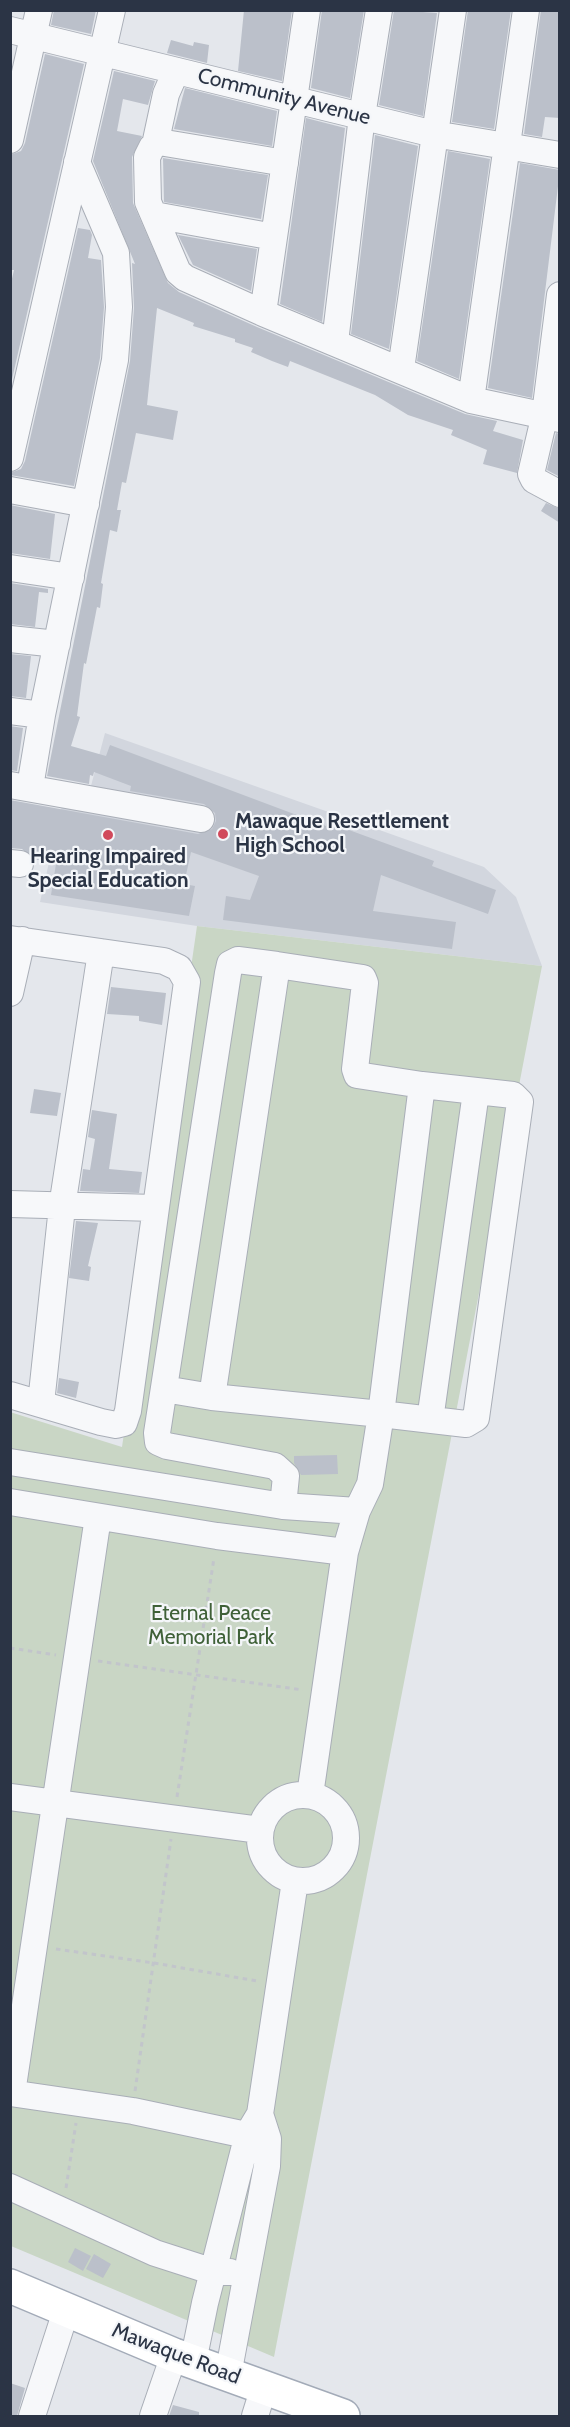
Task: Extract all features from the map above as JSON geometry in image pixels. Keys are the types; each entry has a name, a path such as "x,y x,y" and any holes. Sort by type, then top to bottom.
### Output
{"main road":[{"name":"Mawaque Road","path":"10,2286 66,2311 228,2375 260,2402 332,2414"}],"street":[{"path":"10,140 22,33 39,10"},
{"path":"10,458 112,10"},
{"path":"263,313 307,10"},
{"path":"335,342 362,116 379,10"},
{"path":"401,369 453,10"},
{"path":"471,400 526,10"},
{"name":"Community Avenue","path":"22,33 434,134 560,155"},
{"path":"176,71 166,94 155,145 147,157 146,174 148,202 178,272 185,278 263,313 471,400 552,417"},
{"path":"155,145 159,142 285,163"},
{"path":"77,162 116,253 119,307 115,360 42,715 20,786 201,819"},
{"path":"153,215 274,237"},
{"path":"560,295 552,417 531,474 534,480 560,494"},
{"path":"10,490 86,504"},
{"path":"10,568 71,577"},
{"path":"10,639 57,644"},
{"path":"10,711 42,715"},
{"path":"10,993 16,939 164,961 179,968 187,982 128,1411 124,1423 116,1425 101,1422 10,1395"},
{"path":"41,1403 62,1207 101,952"},
{"path":"146,1484 152,1450 158,1442 164,1389 230,964 238,960 363,978 365,983 355,1069 357,1075 513,1095 520,1102 476,1418 466,1424 212,1397 164,1389"},
{"path":"212,1397 277,965"},
{"path":"310,1795 345,1552 357,1511 370,1484 381,1414 422,1085"},
{"path":"430,1420 476,1092"},
{"path":"10,1204 155,1208"},
{"path":"158,1442 275,1466 285,1476 283,1506"},
{"path":"10,1462 283,1506 357,1511"},
{"path":"10,1502 217,1536 345,1552"},
{"path":"98,1517 11,2093 259,2129"},
{"path":"310,1795 331,1804 344,1823 346,1846 336,1866 317,1879 295,1881 274,1871 262,1852 260,1830 269,1809 288,1797 310,1795"},
{"path":"10,1797 260,1830"},
{"path":"153,2416 183,2358 205,2303 259,2129 295,1881"},
{"path":"228,2375 267,2166 259,2129"},
{"path":"10,2187 155,2253 214,2272 248,2271"},
{"path":"205,2303 219,2301 231,2306 239,2319"},
{"path":"32,2416 66,2311"}],"path":[{"path":"10,1648 326,1694"},
{"path":"34,1946 154,1963 280,1985"},
{"path":"63,2211 79,2103"}],"shaded area":[{"name":"Mawaque Resettlement High School","path":"105,733 484,867 516,897 542,966 197,926 40,902 63,801 87,801"}],"green space":[{"name":"Eternal Peace Memorial Park","path":"197,926 542,966 274,2357 11,2246 10,1412 122,1447"}],"building":[{"path":"54,10 96,10 91,34 51,25"},
{"path":"244,10 292,10 282,81 238,71"},
{"path":"322,10 364,10 350,98 311,88"},
{"path":"394,10 437,13 423,116 379,105"},
{"path":"468,10 511,10 494,129 452,122"},
{"path":"541,10 560,10 560,118 545,117 542,137 524,134"},
{"path":"171,40 193,46 194,42 209,45 207,63 167,53"},
{"path":"45,54 84,64 10,388 10,287 14,270 10,270 10,155 21,151 25,143"},
{"path":"114,71 155,81 148,105 123,99 117,131 142,136 132,157 133,203 168,283 179,292 257,327 465,414 497,421 493,431 523,440 517,473 483,464 487,450 451,435 453,430 408,415 375,395 290,361 288,367 272,361 251,352 253,348 235,342 235,339 193,326 194,323 157,308 147,405 178,411 173,440 136,433 126,483 122,482 117,510 121,510 117,532 110,530 101,583 103,584 100,608 97,607 86,664 84,663 77,716 80,717 71,746 106,756 110,745 326,826 327,822 434,861 432,866 496,890 488,914 381,875 373,911 456,922 452,949 223,920 226,896 250,900 259,876 191,852 184,884 195,886 189,916 51,895 56,864 34,859 22,849 10,848 10,800 198,834 212,829 216,821 215,813 204,804 130,791 131,786 94,772 93,776 90,775 89,784 47,776 130,361 134,308 132,263 135,264 93,161"},
{"path":"185,88 277,111 272,146 174,129"},
{"path":"306,118 345,128 322,322 280,304"},
{"path":"375,135 418,146 389,349 351,334"},
{"path":"448,151 490,159 459,379 417,361"},
{"path":"163,158 268,175 261,219 164,202"},
{"path":"520,163 560,170 532,398 488,388"},
{"path":"78,228 90,230 92,235 88,258 101,260 104,307 100,358 74,486 10,475 10,473 21,469 25,461"},
{"path":"178,235 257,249 251,291 193,265"},
{"path":"556,433 560,434 560,477 547,470"},
{"path":"546,503 560,509 560,523 541,511"},
{"path":"10,505 55,514 50,559 10,553"},
{"path":"10,583 48,589 48,593 39,592 35,627 10,624"},
{"path":"10,654 31,656 26,698 10,696"},
{"path":"10,726 23,728 17,771 10,770"},
{"path":"111,987 166,993 162,1025 139,1021 139,1016 107,1014"},
{"path":"34,1089 61,1093 57,1116 30,1113"},
{"path":"92,1110 117,1114 109,1169 142,1172 139,1193 80,1191 83,1169 90,1170 95,1139 88,1137"},
{"path":"76,1221 98,1223 88,1266 91,1267 89,1281 69,1278"},
{"path":"59,1378 79,1382 76,1398 57,1393"},
{"path":"337,1455 338,1474 301,1475 294,1463 294,1456"},
{"path":"75,2248 91,2256 83,2271 68,2262"},
{"path":"94,2254 111,2264 103,2278 86,2269"},
{"path":"10,2383 25,2388 17,2416 10,2416"},
{"path":"173,2405 199,2412 199,2416 169,2416"}],"place":[{"name":"Mawaque Resettlement High School","path":"223,834"},
{"name":"Hearing Impaired Special Education","path":"108,835"}]}
